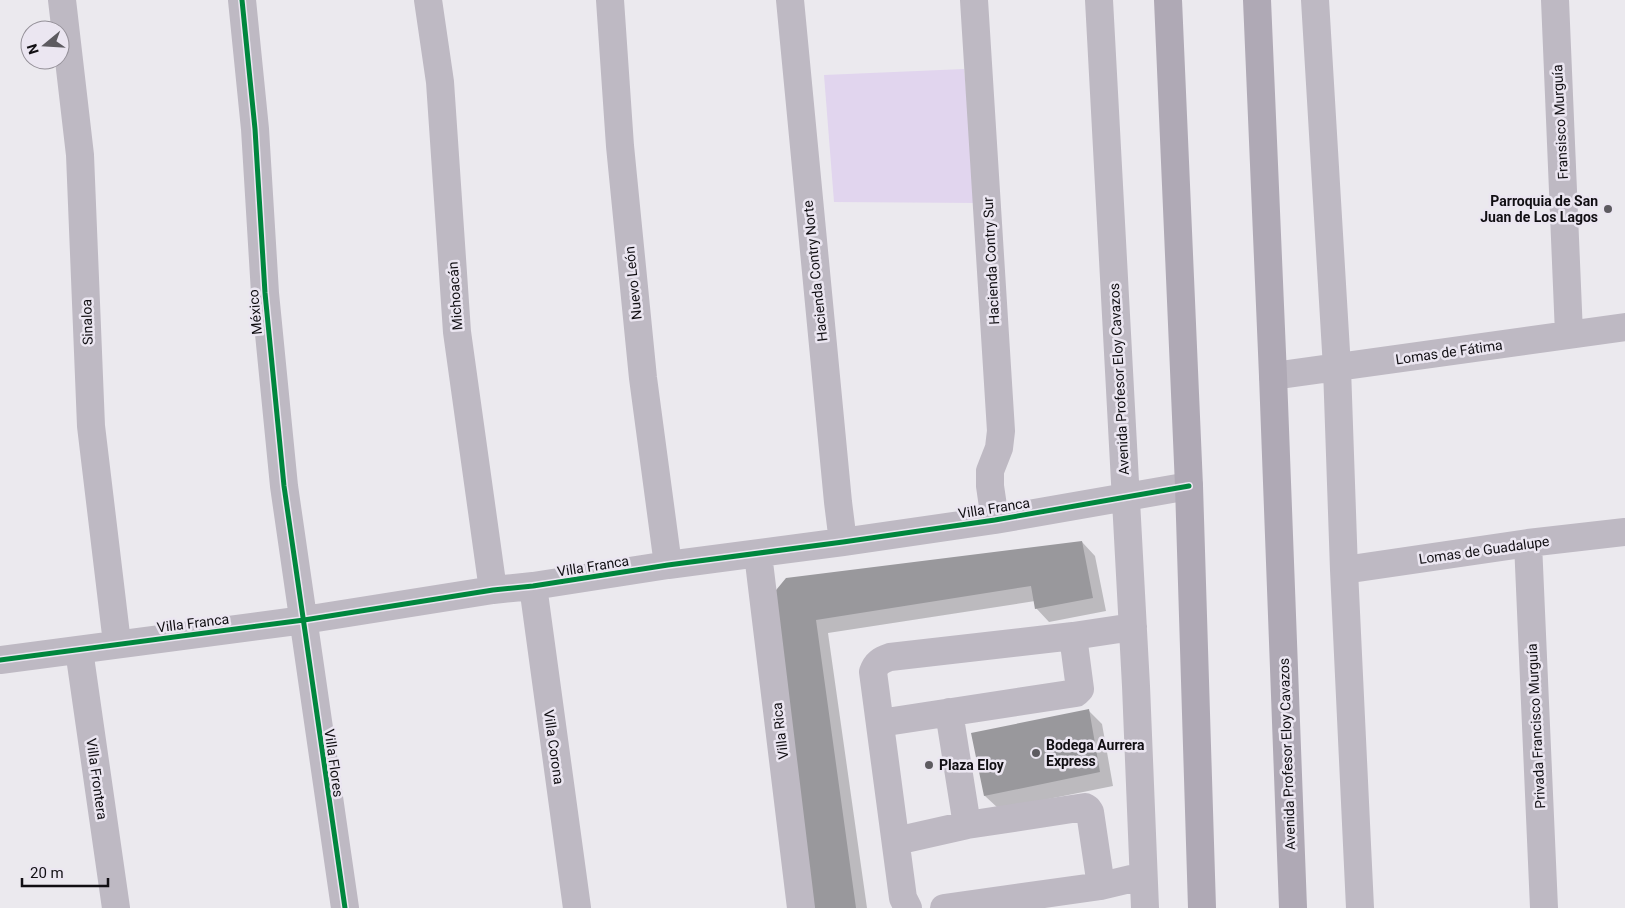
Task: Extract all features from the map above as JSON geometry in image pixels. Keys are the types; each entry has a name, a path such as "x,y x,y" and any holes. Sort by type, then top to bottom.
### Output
{"main road":[{"path":"1168,0 1188,486 1202,908"},
{"name":"Avenida Profesor Eloy Cavazos","path":"1257,0 1274,376 1293,908"}],"street":[{"name":"Sinaloa","path":"62,0 80,155 91,426 117,644"},
{"name":"México","path":"242,0 255,128 265,293 283,476 304,620"},
{"name":"Michoacán","path":"428,0 440,82 457,332 493,590"},
{"name":"Nuevo León","path":"610,0 620,146 642,378 668,566"},
{"name":"Hacienda Contry Norte","path":"790,0 843,542"},
{"name":"Hacienda Contry Sur","path":"974,0 1001,431 999,448 990,471 990,486 995,520"},
{"name":"Avenida Profesor Eloy Cavazos","path":"1098,0 1133,627 1145,908"},
{"path":"1315,0 1337,368 1344,570 1360,908"},
{"name":"Fransisco Murguía","path":"1555,0 1569,334"},
{"name":"Lomas de Fátima","path":"1274,376 1625,327"},
{"name":"Villa Franca","path":"0,660 304,620 493,590 533,586 995,520 1188,486"},
{"name":"Lomas de Guadalupe","path":"1344,570 1625,532"},
{"name":"Privada Francisco Murguía","path":"1528,544 1544,908"},
{"name":"Villa Rica","path":"758,554 801,908"},
{"name":"Villa Corona","path":"533,586 577,908"},
{"name":"Villa Flores","path":"304,620 345,908"},
{"path":"908,908 903,898 873,672 874,667 881,661 890,658 1133,627"},
{"path":"880,723 1079,692 1073,636"},
{"name":"Villa Frontera","path":"79,650 116,908"},
{"path":"949,712 967,825"},
{"path":"896,841 967,825 1085,808 1088,809 1100,886"},
{"path":"944,908 1100,886 1144,876"}],"shaded area":[{"path":"964,69 977,203 834,202 824,75"}],"building":[{"path":"1082,541 1093,598 1035,609 1031,586 816,620 856,908 814,908 772,595 786,578"},
{"name":"Bodega Aurrera Express","path":"1089,709 1100,772 984,796 971,733"}],"cycle path":[{"path":"242,0 255,129 265,293 284,486 345,908"},
{"path":"0,660 304,620 493,590 533,586 668,565 995,520 1189,486"}],"place":[{"name":"Parroquia de San Juan de Los Lagos","path":"1608,209"},
{"name":"Bodega Aurrera Express","path":"1036,753"},
{"name":"Plaza Eloy","path":"929,765"}]}
